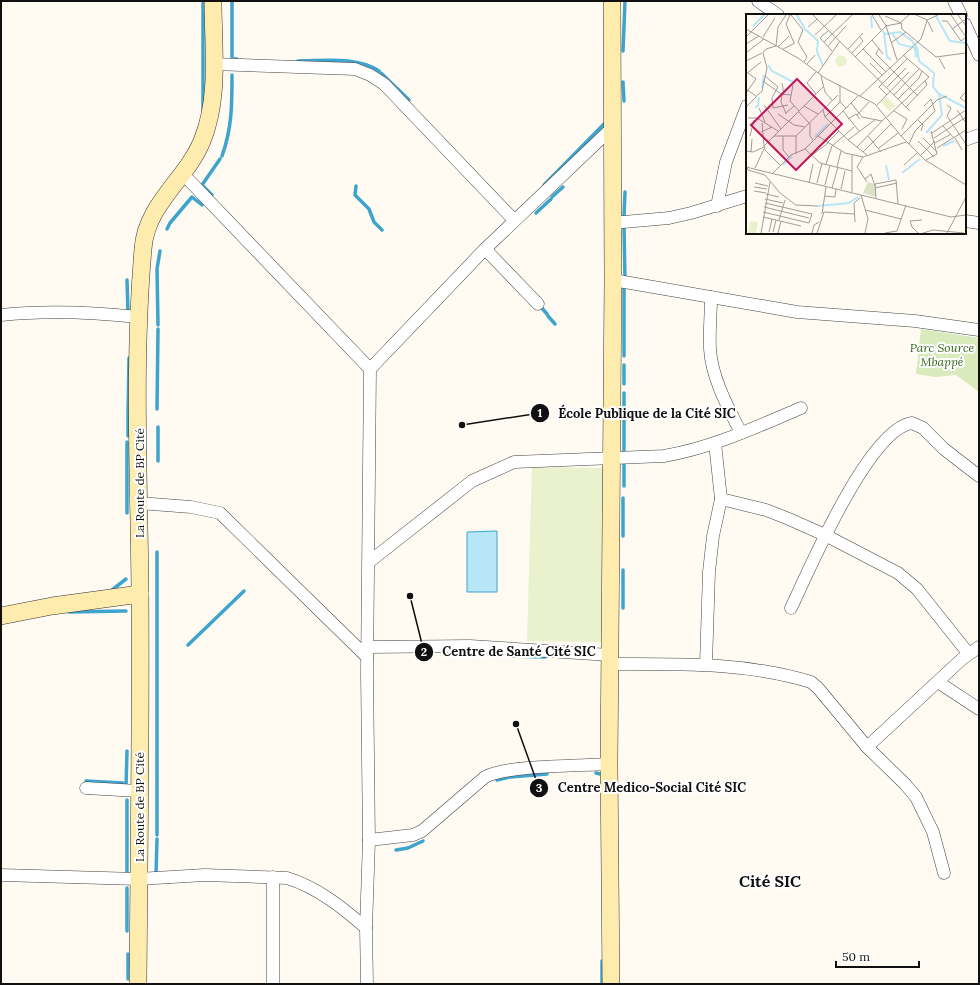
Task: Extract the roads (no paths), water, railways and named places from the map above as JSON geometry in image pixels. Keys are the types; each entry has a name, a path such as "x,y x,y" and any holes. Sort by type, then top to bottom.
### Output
{"street":[{"name":"La Route de BP Cité","path":"138,984 140,594 138,317 144,233 160,202 182,173 203,140 212,107 213,1"},
{"path":"610,984 609,764 613,280 611,129 612,1"},
{"path":"758,1 777,14"},
{"path":"954,1 960,14"},
{"path":"966,26 979,55"},
{"path":"213,64 355,69 370,75 384,84 514,220"},
{"path":"717,206 726,162 746,109"},
{"path":"367,984 366,928 369,840 367,652 370,369 485,248 611,129"},
{"path":"966,140 979,136"},
{"path":"182,173 370,369"},
{"path":"612,223 669,218 717,206 746,196"},
{"path":"966,220 979,223"},
{"path":"485,248 538,304"},
{"path":"613,280 797,312 915,321 979,330"},
{"path":"711,297 710,350 713,365 722,394 741,433"},
{"path":"1,315 47,311 76,311 138,317"},
{"path":"369,562 472,481 514,462 664,456 685,452 715,443 801,408"},
{"path":"791,608 826,535 866,463 888,436 904,424 912,423 923,428 944,449 979,476"},
{"path":"706,664 709,572 713,536 721,499 715,443"},
{"path":"721,499 766,510 826,535 898,573 917,589 968,653"},
{"path":"139,503 220,512 367,652 470,646 610,659 706,664 741,668 811,682 818,688 867,747 905,784 916,797 933,832 944,873"},
{"path":"1,616 46,607 140,594"},
{"path":"867,747 968,653 979,647"},
{"path":"938,682 979,709"},
{"path":"369,840 413,835 422,831 485,777 496,772 542,767 609,764"},
{"path":"86,788 138,791"},
{"path":"1,875 138,879 205,875 273,877 295,881 309,888 342,908 366,928"},
{"path":"272,984 273,877"}],"water":[{"path":"497,531 497,592 467,592 467,532"}],"waterway":[{"path":"203,1 203,111"},
{"path":"232,1 232,59 237,59"},
{"path":"623,51 625,1"},
{"path":"298,61 350,61 370,66 379,71"},
{"path":"381,73 409,100"},
{"path":"222,156 230,126 232,75"},
{"path":"623,82 624,101"},
{"path":"544,185 605,123"},
{"path":"212,195 202,185 220,159"},
{"path":"356,186 355,195 369,209 374,222 382,230"},
{"path":"552,197 563,187"},
{"path":"624,216 625,192"},
{"path":"167,229 170,223 192,197 202,205"},
{"path":"536,213 551,199"},
{"path":"624,226 625,280"},
{"path":"158,325 157,269 160,251"},
{"path":"127,280 128,313"},
{"path":"624,286 624,356"},
{"path":"540,306 547,314"},
{"path":"548,316 555,324"},
{"path":"157,409 158,329"},
{"path":"128,415 129,358"},
{"path":"624,365 624,384"},
{"path":"624,393 624,486"},
{"path":"128,417 128,436"},
{"path":"158,427 158,461"},
{"path":"127,442 127,513"},
{"path":"623,498 623,536"},
{"path":"157,552 157,835"},
{"path":"623,570 623,608"},
{"path":"112,590 126,579"},
{"path":"188,645 244,591"},
{"path":"69,612 126,611"},
{"path":"510,656 545,657"},
{"path":"126,787 127,751"},
{"path":"596,773 604,775"},
{"path":"497,780 510,777 547,774"},
{"path":"86,781 123,783"},
{"path":"127,800 127,874"},
{"path":"156,874 157,839"},
{"path":"396,850 408,848 423,841"},
{"path":"127,888 127,931"},
{"path":"128,954 128,979"},
{"path":"602,961 602,984"}],"place":[{"name":"École Publique de la Cité SIC","path":"462,425"},
{"name":"Centre de Santé Cité SIC","path":"410,596"},
{"name":"Centre Medico-Social Cité SIC","path":"516,724"}],"district":[{"name":"Cité SIC","path":"770,881"}],"park label":[{"name":"Parc Source Mbappé","path":"942,354"}]}
